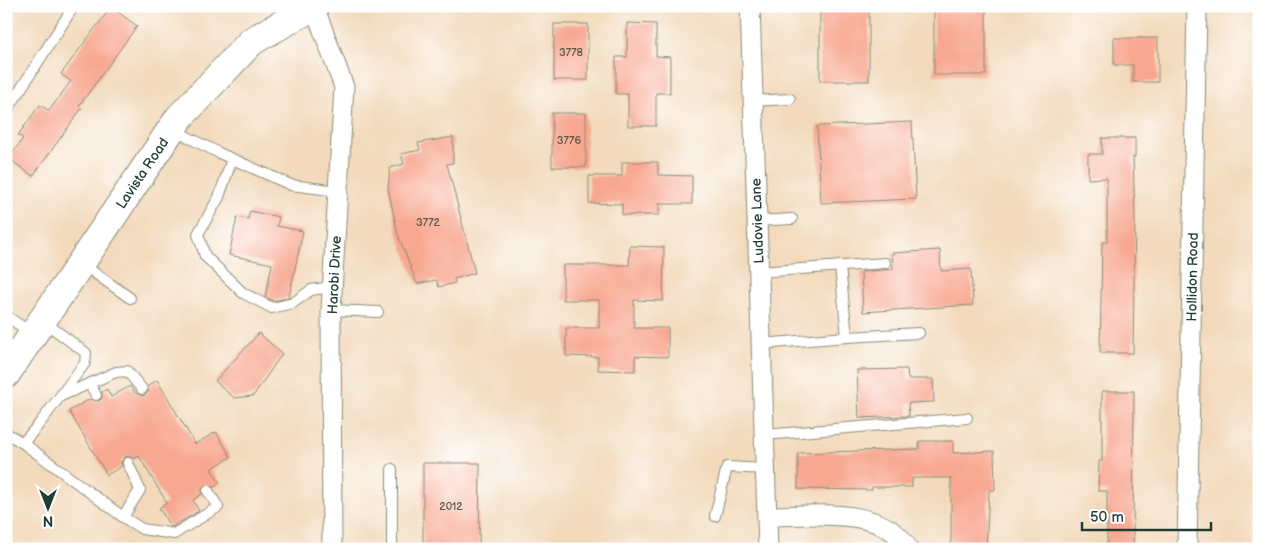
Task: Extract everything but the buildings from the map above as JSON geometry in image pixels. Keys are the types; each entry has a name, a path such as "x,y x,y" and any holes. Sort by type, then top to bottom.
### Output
{"main road":[{"name":"Lavista Road","path":"6,374 179,118 252,41 314,6"}],"street":[{"name":"Harobi Drive","path":"314,6 344,87 331,310 332,549"},
{"name":"Ludovie Lane","path":"750,6 768,549"},
{"name":"Hollidon Road","path":"1187,549 1196,6"},
{"path":"767,516 840,515 876,521 902,538 908,549"}],"lane":[{"path":"6,112 74,7"},
{"path":"754,101 790,99"},
{"path":"172,129 232,159 291,184 338,191"},
{"path":"232,159 219,197 198,234 204,256 243,294 272,308 293,304 311,290 332,287"},
{"path":"757,222 792,219"},
{"path":"81,263 130,298"},
{"path":"759,272 884,263"},
{"path":"840,266 846,337"},
{"path":"331,310 378,312"},
{"path":"6,316 38,328 86,353 85,362 23,443"},
{"path":"761,344 919,333"},
{"path":"60,396 90,385 116,372 126,371 142,389"},
{"path":"90,385 96,395"},
{"path":"764,435 967,418"},
{"path":"6,433 23,443 142,529 174,534 218,507 208,491"},
{"path":"123,517 140,490 128,463"},
{"path":"715,516 727,467 766,469"},
{"path":"392,469 392,549"}]}
